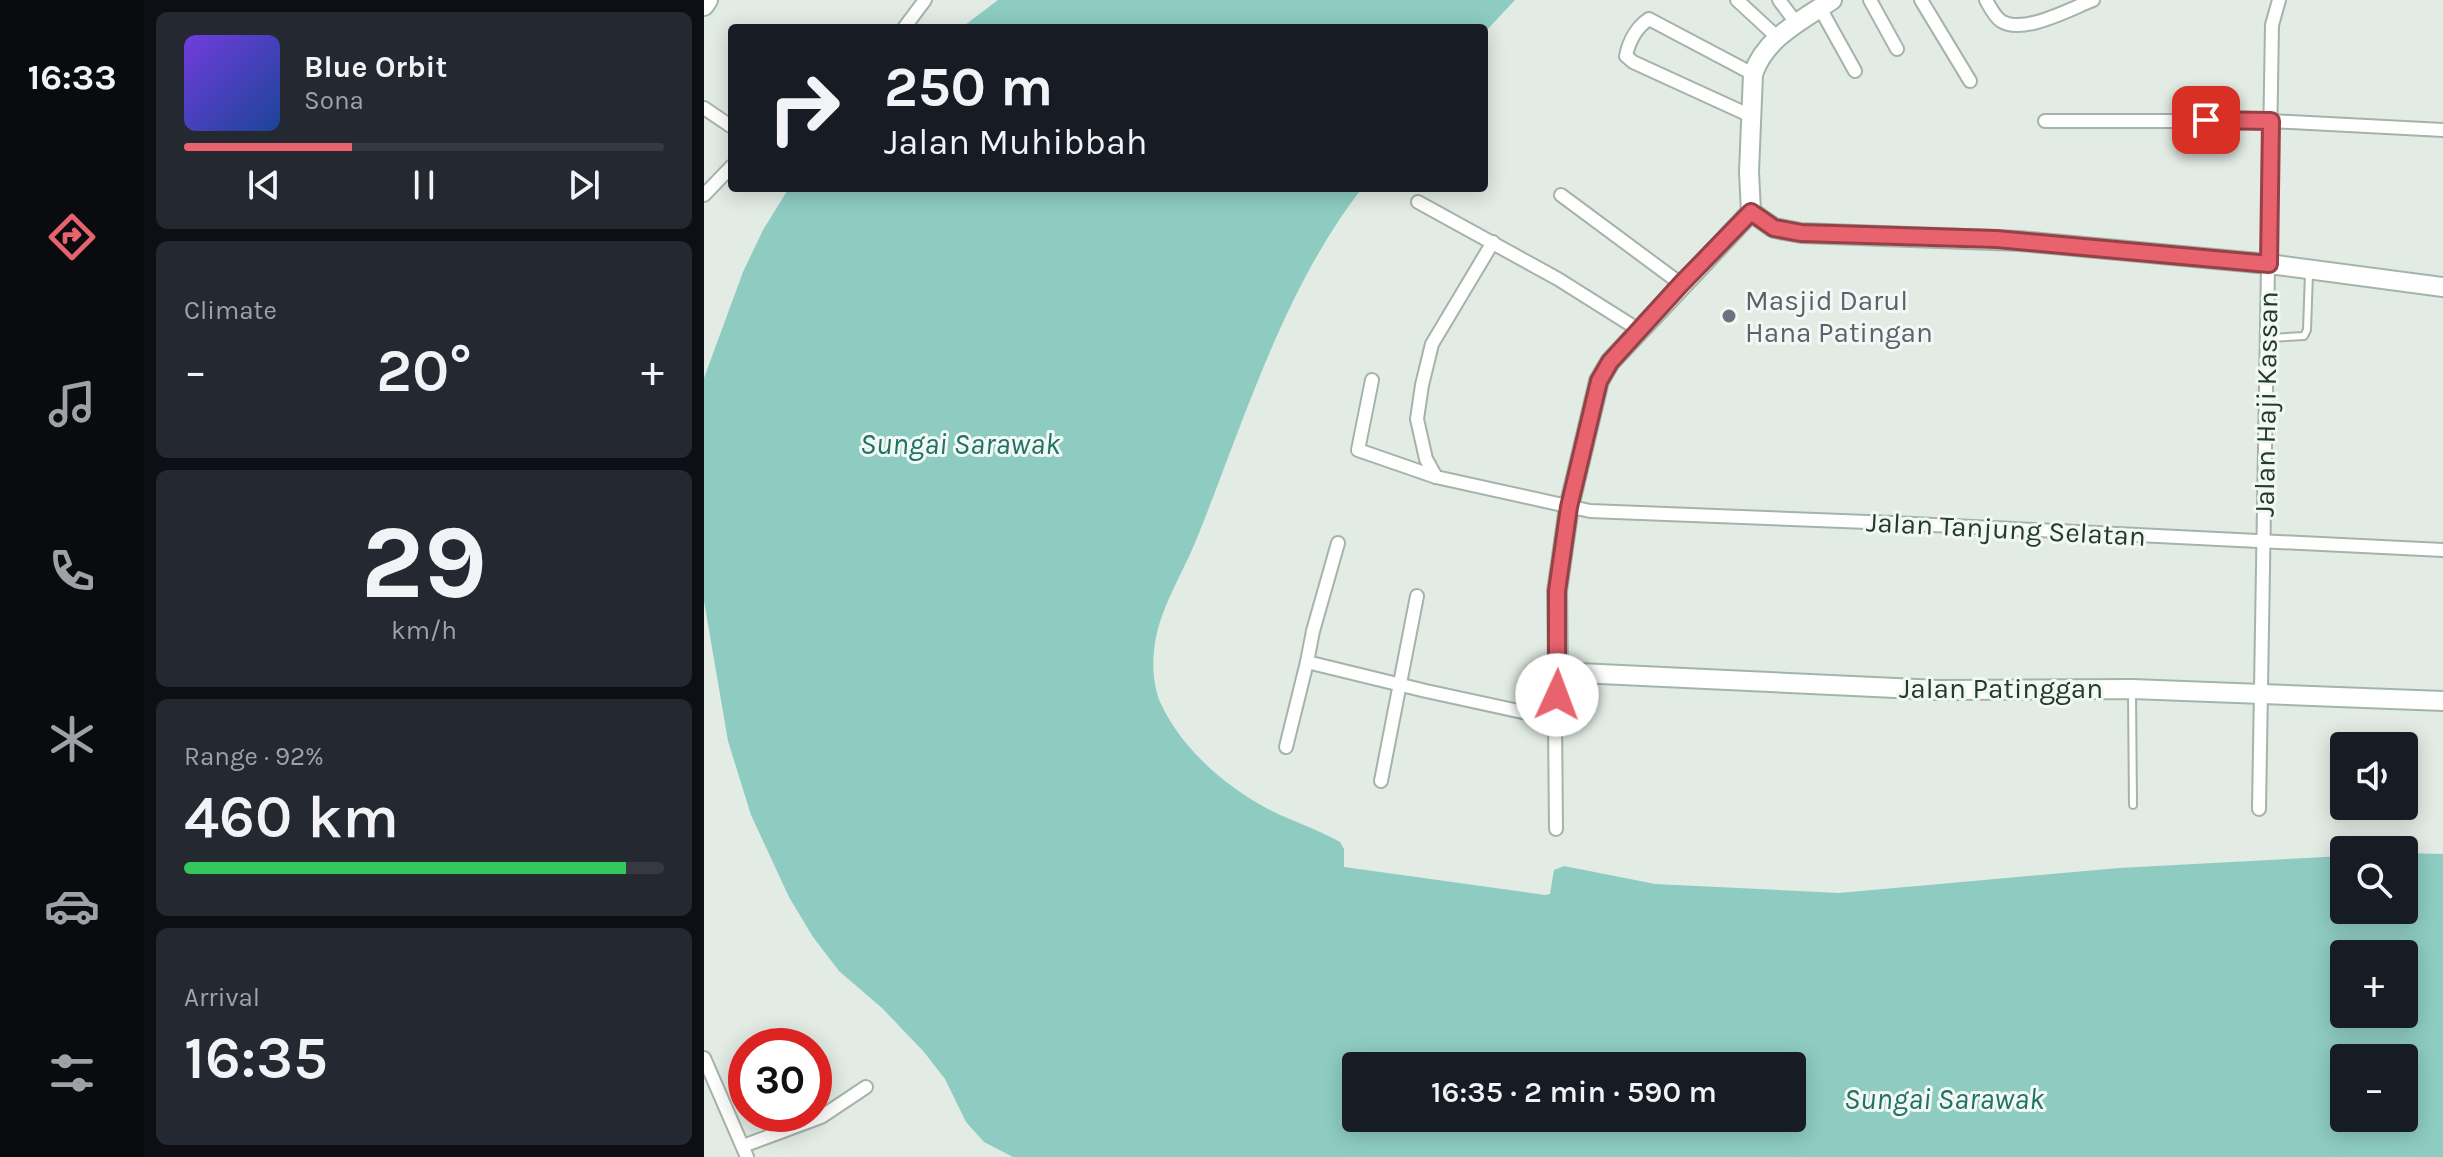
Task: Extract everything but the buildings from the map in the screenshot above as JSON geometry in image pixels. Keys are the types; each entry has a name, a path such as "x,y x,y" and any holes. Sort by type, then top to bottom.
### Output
{"main road":[{"path":"704,6 708,0"},
{"path":"1558,672 1557,591 1569,507 1599,381 1610,362 1751,212 1749,172 1753,74 1763,53 1777,37 1826,4"},
{"path":"1751,212 1774,228 1801,233 1996,239 2269,264 2443,287"},
{"name":"Jalan Patinggan","path":"1558,672 1938,690 2132,689 2443,701"}],"street":[{"path":"907,24 925,0"},
{"path":"1737,0 1777,37"},
{"path":"1779,0 1797,24"},
{"path":"1870,0 1897,49"},
{"path":"1921,0 1970,81"},
{"path":"1986,0 2004,23 2023,27 2093,0"},
{"name":"Jalan Haji Kassan","path":"2259,809 2272,25 2279,0"},
{"path":"1826,4 1855,71"},
{"path":"1751,116 1626,56 1629,44 1649,19 1753,74"},
{"path":"704,108 728,124"},
{"path":"2045,121 2271,121 2443,130"},
{"path":"704,195 728,170"},
{"path":"1561,195 1681,284"},
{"path":"1418,202 1493,242 1639,330"},
{"path":"1436,477 1426,459 1417,419 1422,385 1432,344 1493,242"},
{"name":"Jalan Tanjung Selatan","path":"1372,380 1358,450 1436,477 1590,511 2443,550"},
{"path":"1286,747 1338,543"},
{"path":"1381,781 1417,596"},
{"path":"1307,662 1555,719"},
{"path":"1556,829 1555,719 1558,672"},
{"path":"704,1058 745,1152 821,1117 866,1087"}],"lane":[{"path":"2268,338 2304,336 2307,330 2309,269"},
{"path":"2132,689 2133,805"}],"water":[{"path":"998,0 1515,0 1488,29 1488,24 966,24"},
{"name":"Sungai Sarawak","path":"787,192 1359,192 1334,227 1288,312 1156,636 1153,664 1159,698 1181,736 1206,765 1252,800 1340,842 1344,849 1344,867 1545,895 1550,894 1554,870 1564,866 1655,884 1839,893 2119,868 2330,857 2330,924 2418,924 2418,853 2443,854 2443,1157 1013,1157 984,1142 966,1122 945,1079 924,1052 882,1008 839,971 813,937 789,897 751,815 728,741 704,601 704,378 743,272 763,230"}],"place":[{"name":"Masjid Darul Hana Patingan","path":"1729,316"}],"route":[{"path":"1557,695 1557,591 1569,507 1599,381 1610,362 1751,212 1774,228 1801,233 1996,239 2269,264 2271,121 2206,120"}]}
